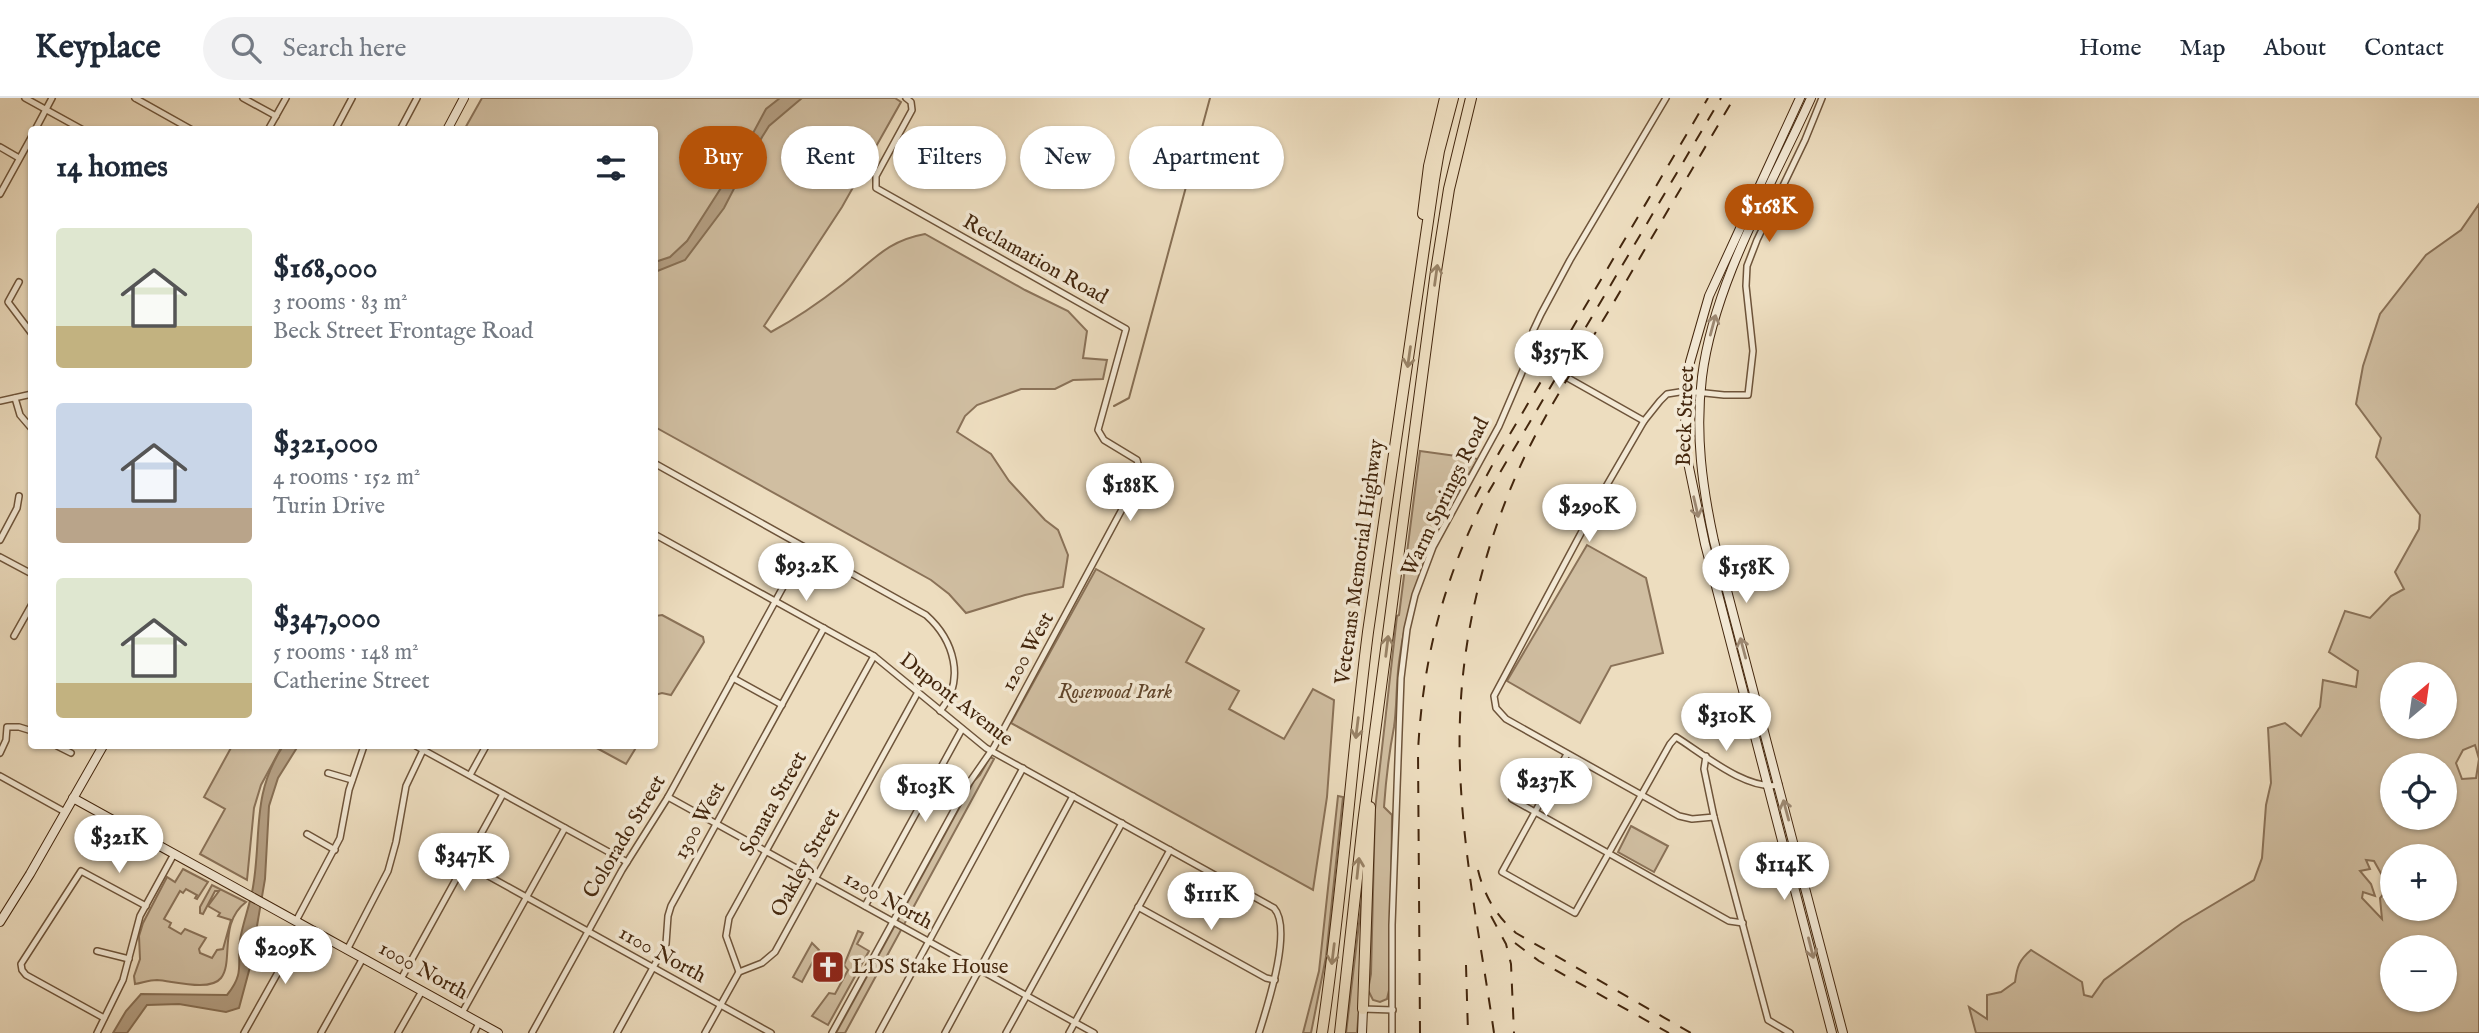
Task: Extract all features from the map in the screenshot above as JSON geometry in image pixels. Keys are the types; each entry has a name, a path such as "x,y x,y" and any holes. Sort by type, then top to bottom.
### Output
{"highway":[{"path":"1419,290 1418,261 1424,200 1445,98"},
{"name":"Veterans Memorial Highway","path":"1320,1033 1325,1014 1368,632 1439,151 1453,98"},
{"name":"Veterans Memorial Highway","path":"1340,1033 1369,782 1436,271 1449,189 1471,98"},
{"path":"1363,1009 1371,830 1369,782"}],"main road":[{"path":"449,126 464,98"},
{"name":"Beck Street","path":"1800,98 1709,296 1694,346 1686,391 1686,445 1693,498 1832,1033"},
{"name":"Beck Street","path":"1811,98 1723,292 1708,343 1700,392 1700,454 1706,506 1843,1033"},
{"path":"0,922 101,749"},
{"name":"1000 North","path":"73,798 498,1033"},
{"path":"1362,1033 1363,1009"}],"street":[{"path":"25,98 76,126"},
{"path":"37,126 52,98"},
{"path":"135,98 185,126"},
{"path":"243,98 276,116"},
{"path":"270,126 286,98"},
{"path":"337,126 352,98"},
{"path":"402,126 417,98"},
{"name":"Reclamation Road","path":"906,98 911,103 912,110 876,176 876,188 1126,329 1098,430 1104,440 1137,460 1140,467"},
{"name":"Warm Springs Road","path":"1392,1033 1392,925 1400,691 1411,611 1433,547 1499,426 1529,356 1533,331 1555,287 1666,98"},
{"path":"1714,817 1686,818 1642,795 1506,719 1496,708 1493,699 1497,687 1644,421 1667,394 1686,391 1748,395 1753,351 1746,286 1747,266 1822,98"},
{"path":"0,194 28,143"},
{"path":"0,147 19,158"},
{"path":"19,282 8,302 28,330"},
{"path":"1529,356 1644,421"},
{"path":"0,401 28,395"},
{"path":"15,398 20,415 28,424"},
{"path":"658,465 914,606 936,625 951,651 955,671 951,695 940,710"},
{"name":"1200 West","path":"832,1033 971,780 991,751 1102,550 1140,477 1140,467"},
{"path":"0,540 17,508 19,496"},
{"name":"Dupont Avenue","path":"658,536 874,656 991,751 1276,910 1282,922 1275,981"},
{"name":"Colorado Street","path":"532,1033 626,862 668,797 806,547"},
{"path":"0,557 28,572"},
{"path":"15,636 28,612"},
{"name":"1300 West","path":"617,1033 667,943 667,922 671,906 824,628"},
{"name":"Sonata Street","path":"739,972 727,940 726,925 874,656"},
{"path":"733,678 782,705"},
{"name":"Oakley Street","path":"739,972 762,963 772,955 918,692"},
{"path":"0,753 6,740 7,727 28,729"},
{"path":"864,906 962,729"},
{"path":"1567,754 1502,872 1575,913 1676,737 1753,783 1769,787 1779,785"},
{"path":"63,749 71,753"},
{"path":"244,1033 335,850 342,832 352,780 363,749"},
{"path":"347,950 388,871 406,786 423,749"},
{"path":"427,749 626,862"},
{"path":"470,775 484,749"},
{"path":"1706,756 1704,769 1714,817 1768,1020 1790,1033"},
{"path":"879,1033 1023,768"},
{"path":"328,773 352,780"},
{"path":"0,776 65,812"},
{"path":"401,979 503,794"},
{"path":"945,1033 1073,796"},
{"name":"1200 North","path":"668,797 1094,1033"},
{"path":"1512,799 1729,921 1743,923"},
{"path":"1006,1033 1122,823"},
{"path":"463,1013 565,828"},
{"path":"307,834 335,850"},
{"path":"1069,1033 1170,850"},
{"path":"97,1033 123,979 139,920 174,854"},
{"name":"1100 North","path":"465,863 771,1033"},
{"path":"104,1018 22,970 23,961 81,871 146,906"},
{"path":"1138,907 1275,981 1259,1033"},
{"path":"97,951 129,959"},
{"path":"321,1033 363,958"},
{"path":"705,1033 739,972"},
{"path":"398,1033 422,991"},
{"path":"1363,1009 1393,1010"},
{"path":"474,1033 479,1023"}],"green space":[{"path":"482,98 895,98 901,102 879,141 879,126 781,126 781,189 852,189 764,326 771,332 781,327 826,297 890,247 925,234 1068,311 1087,331 1083,358 1107,360 1103,379 1073,380 1055,389 1021,389 977,405 965,416 957,432 991,454 1009,481 1045,520 1058,530 1068,555 1063,587 1025,595 966,613 949,594 931,580 658,429 658,126 466,126"},
{"path":"2479,204 2479,759 2479,1033 1976,1033 1969,1007 1987,1019 1987,995 2001,992 2015,982 2019,964 2031,950 2082,982 2084,995 2092,997 2104,980 2182,923 2254,880 2262,858 2266,805 2271,783 2268,728 2285,723 2301,736 2320,707 2323,680 2356,687 2358,671 2329,652 2345,611 2370,618 2391,596 2404,589 2395,572 2419,529 2420,515 2376,457 2381,438 2356,404 2363,366 2380,314 2426,255 2461,230"},
{"path":"1420,451 1478,459 1450,507 1427,556 1403,635 1384,807 1392,815 1390,986 1387,999 1380,1002 1373,1000 1368,990 1371,974 1375,810 1397,616"},
{"path":"1587,545 1646,578 1663,653 1611,666 1580,723 1507,681"},
{"name":"Rosewood Park","path":"1096,569 1204,629 1186,662 1239,691 1229,709 1284,739 1313,689 1334,700 1327,797 1313,890 1011,723"},
{"path":"662,615 703,637 704,642 671,695 658,694 658,616"},
{"path":"230,749 280,749 261,785 254,808 247,880 200,854 225,809 204,797"},
{"path":"598,749 635,749 626,764"},
{"path":"990,757 994,759 845,1033 836,1033 974,781"},
{"path":"1338,796 1343,797 1326,957 1311,1033 1303,1033 1319,971"},
{"path":"1631,826 1668,846 1654,872 1618,852"},
{"path":"183,869 208,882 197,899 197,895 186,889 183,893 180,891 164,919 171,923 169,927 181,934 185,929 206,938 199,949 200,953 212,958 217,950 223,949 231,920 218,916 220,913 208,906 219,891 215,891 203,914 200,913 200,907 212,885 246,902 232,920 225,971 221,978 209,984 191,985 151,980 135,984 134,976 140,959 139,936 143,923 167,877 175,882"},
{"path":"1363,890 1363,960 1357,1033 1346,1033"},
{"path":"858,931 863,933 857,944 869,951 828,1025 812,1016 829,993 835,994 848,970 844,965"},
{"path":"812,943 819,950 802,982 793,977"}],"shaded area":[{"path":"780,98 802,98 767,129 767,126 757,126 766,109"},
{"path":"720,189 734,189 724,208 685,260 658,271 658,261 670,257 687,241"},
{"path":"281,749 296,749 278,778 269,806 265,879 250,967 239,1008 226,1012 179,1004 147,1005 127,1033 113,1033 126,1011 141,994 227,995 233,987 238,974 240,940 256,868 262,798 273,764"}],"waterway":[{"path":"1114,406 1129,398 1210,98"}],"railway":[{"path":"1475,497 1708,98"},
{"path":"1420,1033 1418,751 1430,652 1447,590 1485,498 1721,98"},
{"path":"1494,1033 1465,837 1460,758 1462,685 1479,585 1498,520 1524,458 1734,98"},
{"path":"1478,870 1492,904 1502,920 1516,933 1691,1033"},
{"path":"1491,916 1506,944 1511,964 1514,1033"},
{"path":"1515,943 1539,961 1669,1033"},
{"path":"1466,965 1468,1033"}],"place":[{"name":"LDS Stake House","path":"828,967"}]}
